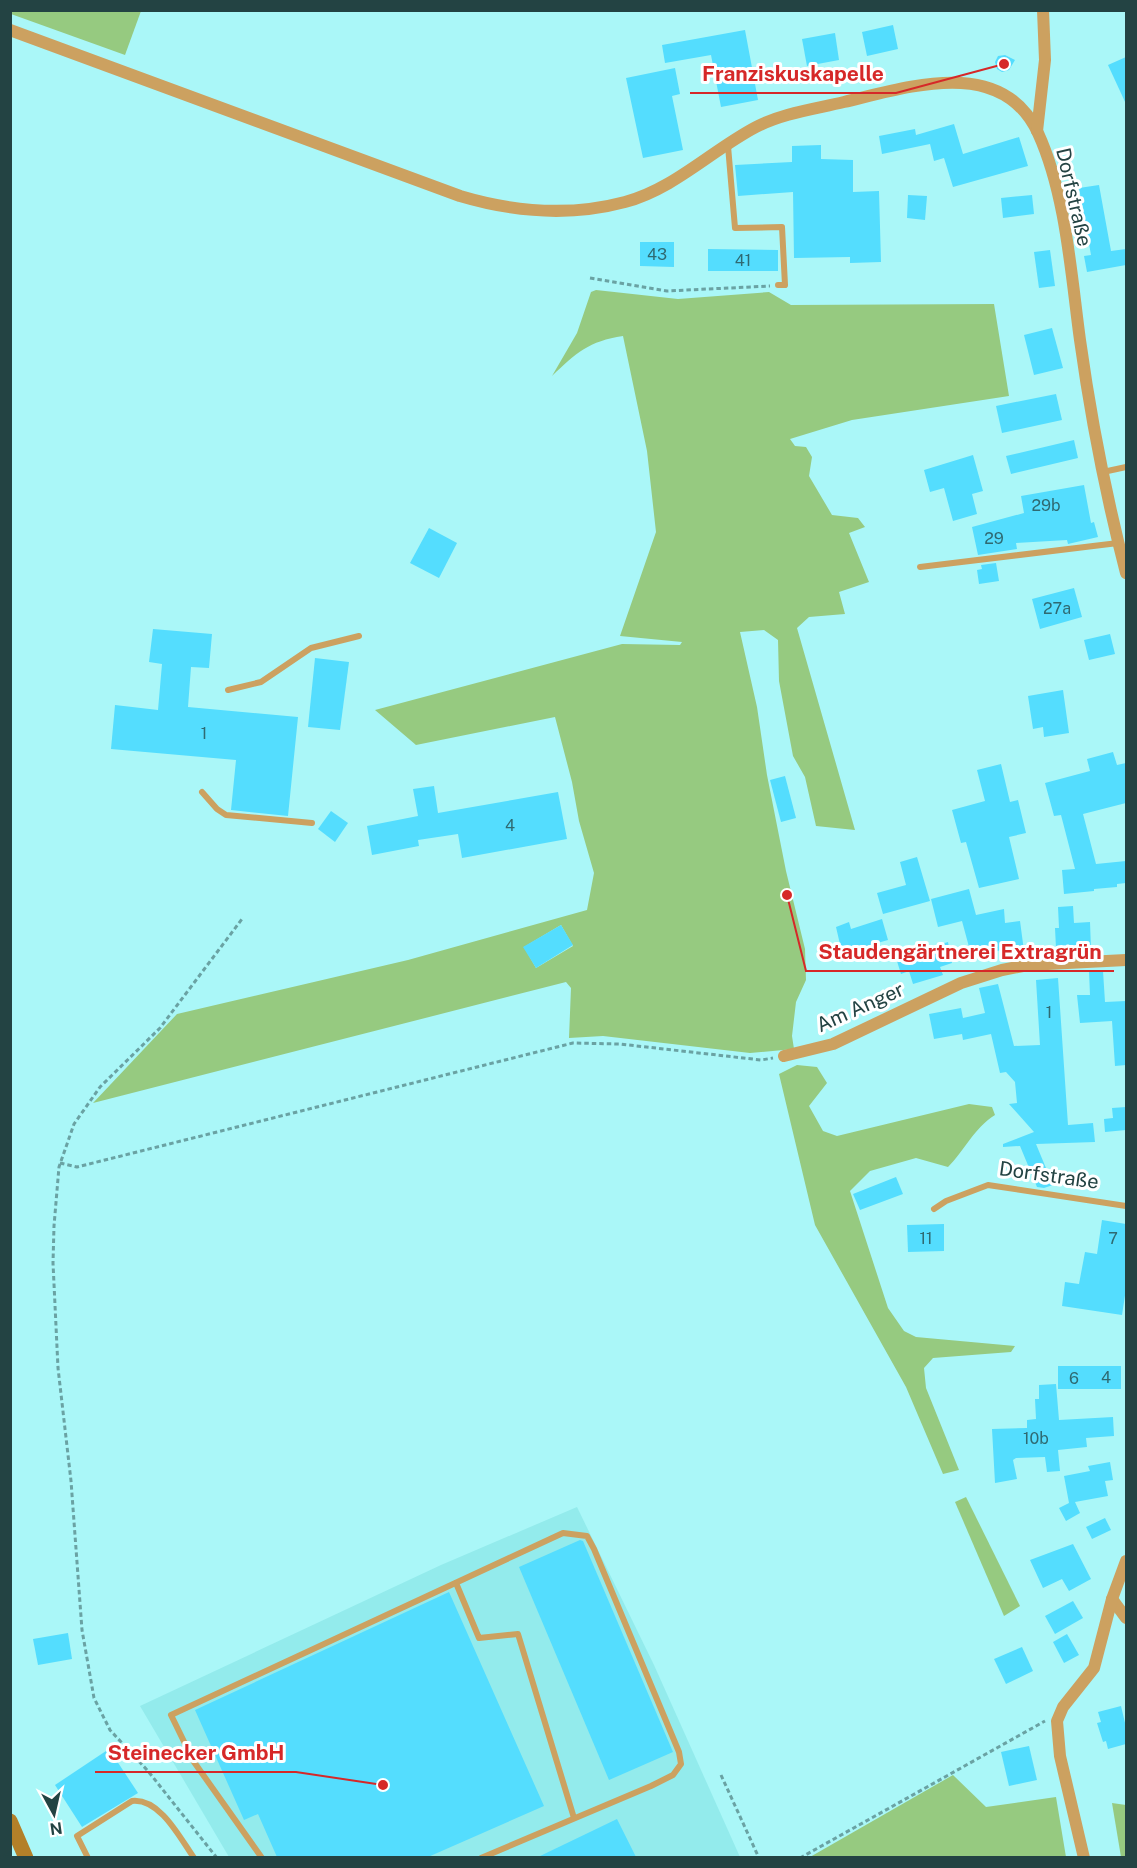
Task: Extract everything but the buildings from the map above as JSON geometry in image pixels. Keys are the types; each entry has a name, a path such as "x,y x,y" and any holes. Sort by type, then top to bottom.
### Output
{"main road":[{"path":"10,1821 26,1857"}],"street":[{"path":"1037,131 1045,60 1043,10"},
{"name":"Dorfstraße","path":"10,30 477,201 552,213 596,209 643,196 759,126 780,117 935,82 978,85 1000,92 1023,110 1037,131 1050,168 1062,222 1091,414 1102,472 1120,535 1126,573"},
{"name":"Am Anger","path":"784,1056 840,1041 952,987 1002,970 1035,964 1126,960"},
{"path":"1084,1857 1056,1732 1060,1713 1094,1668 1112,1599 1126,1561"},
{"path":"1112,1599 1126,1618"}],"lane":[{"path":"728,146 735,228 782,227 785,285 778,285"},
{"path":"1102,472 1126,467"},
{"path":"920,567 1120,535"},
{"path":"228,690 261,682 311,648 359,636"},
{"path":"202,792 216,810 237,819 312,823"},
{"name":"Dorfstraße","path":"934,1209 946,1201 988,1185 1126,1206"},
{"path":"262,1857 194,1762 171,1715 563,1533 587,1536 679,1752 681,1764 673,1775 481,1857"},
{"path":"456,1583 479,1638 519,1634 574,1818"},
{"path":"88,1857 77,1836 132,1801 140,1800 157,1810 194,1857"}],"path":[{"path":"590,278 667,291 778,285"},
{"path":"217,1857 148,1772 110,1730 100,1714 90,1681 82,1630 71,1481 55,1322 54,1226 60,1163 74,1124 100,1087 160,1028 242,919"},
{"path":"60,1163 77,1167 573,1043 620,1044 761,1060 784,1056"},
{"path":"800,1857 1060,1713"},
{"path":"722,1775 759,1857"}],"shaded area":[{"path":"577,1507 654,1665 740,1857 229,1857 140,1706 441,1565"}],"green space":[{"path":"11,10 141,11 125,55 11,14"},
{"path":"596,290 678,299 769,292 791,305 994,304 1009,396 852,420 790,439 795,446 806,447 812,457 809,476 832,515 858,518 865,527 849,533 869,582 839,592 845,614 809,617 797,628 855,830 816,826 805,777 793,756 779,681 778,640 764,630 740,632 757,707 767,775 786,871 805,949 806,980 796,1002 792,1036 794,1049 750,1053 603,1036 569,1038 571,988 566,982 93,1103 177,1014 408,960 587,910 594,873 579,821 572,782 555,717 416,745 375,710 622,644 680,645 682,642 620,636 656,532 647,451 623,336 601,341 584,349 552,376 577,333 591,292","holes":["561,925 573,946 536,968 524,947"]},
{"path":"797,1065 817,1067 827,1083 809,1106 823,1131 837,1136 969,1104 992,1107 995,1115 981,1126 948,1167 916,1158 870,1171 850,1191 888,1308 904,1331 916,1337 1015,1346 1011,1352 933,1358 924,1368 926,1388 959,1470 943,1474 906,1387 815,1225 779,1074"},
{"path":"966,1497 1020,1606 1004,1616 955,1502"},
{"path":"953,1775 986,1807 1056,1797 1066,1857 810,1857"},
{"path":"1112,1803 1126,1805 1126,1857 1121,1857"}],"place":[{"name":"Franziskuskapelle","path":"1004,64"},
{"name":"Staudengärtnerei Extragrün","path":"787,895"},
{"name":"Steinecker GmbH","path":"383,1785"}]}
